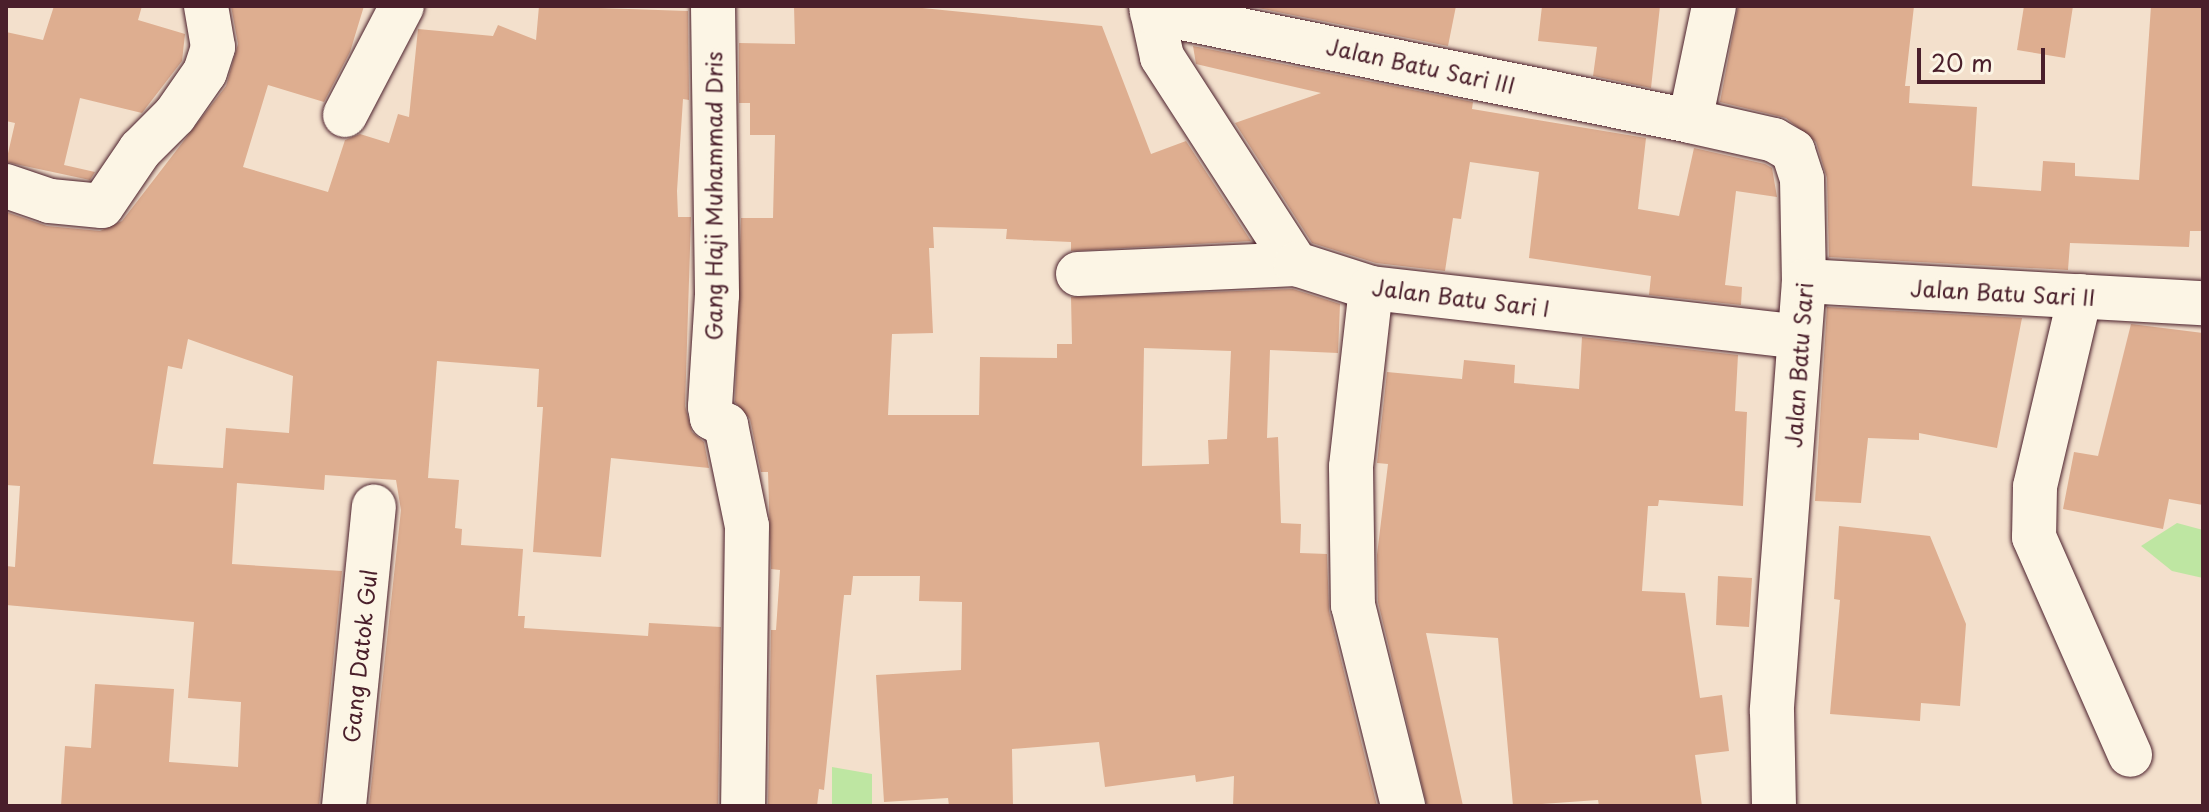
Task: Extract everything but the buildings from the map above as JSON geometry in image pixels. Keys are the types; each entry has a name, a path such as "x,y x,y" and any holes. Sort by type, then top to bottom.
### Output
{"street":[{"path":"6,186 50,201 102,206 140,150 175,115 205,72 213,47 206,6"},
{"path":"345,115 402,6"},
{"name":"Gang Haji Muhammad Dris","path":"713,6 717,295 710,407 712,418 726,425 747,526 743,806"},
{"path":"1690,121 1714,6"},
{"path":"1151,9 1162,57 1296,264"},
{"name":"Jalan Batu Sari III","path":"1151,9 1690,121"},
{"name":"Jalan Batu Sari","path":"1690,121 1774,140 1793,151 1802,179 1804,281 1798,337 1784,600 1772,711 1774,806"},
{"name":"Jalan Batu Sari I","path":"1078,274 1296,264 1371,288 1798,337"},
{"name":"Jalan Batu Sari II","path":"1804,281 2203,303"},
{"path":"1371,288 1351,467 1352,590 1403,806"},
{"path":"2080,296 2035,487 2034,537 2130,755"},
{"name":"Gang Datok Gul","path":"344,806 374,506"}],"green space":[{"path":"2177,523 2203,530 2203,578 2172,571 2141,546"},
{"path":"832,767 872,774 872,806 832,806"}]}
